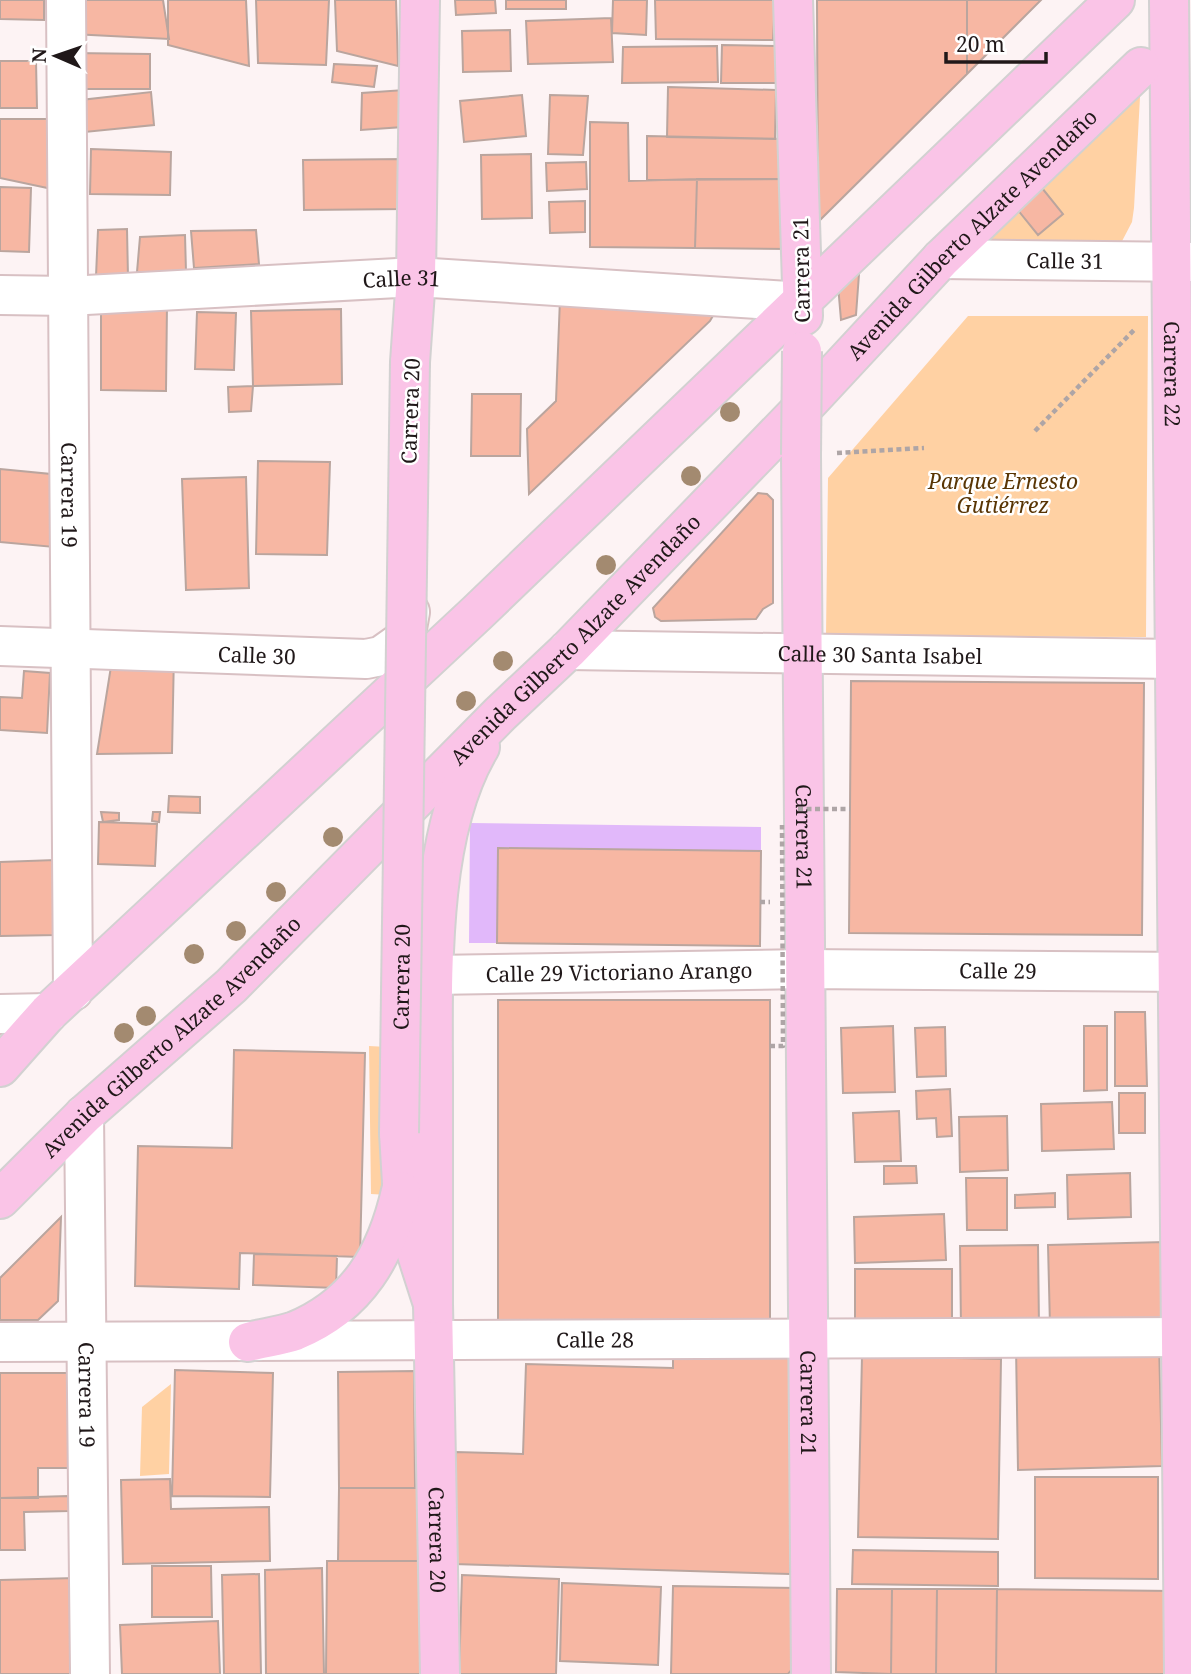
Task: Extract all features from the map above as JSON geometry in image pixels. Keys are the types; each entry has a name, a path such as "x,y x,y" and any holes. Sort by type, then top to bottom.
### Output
{"main road":[{"name":"Carrera 20","path":"420,0 416,277 410,362 399,1133 402,1183 414,1245 434,1322 440,1674"},
{"name":"Carrera 21","path":"793,0 803,302 801,455 811,1674"},
{"path":"0,1067 61,1002 477,613 1115,0"},
{"name":"Carrera 22","path":"1169,0 1178,273 1183,657 1186,1337 1184,1674"},
{"name":"Avenida Gilberto Alzate Avendaño","path":"0,1199 83,1115 231,986 500,714 568,650 811,400 941,259 1141,67"},
{"path":"434,1322 433,975 444,843 468,768 500,714"},
{"path":"248,1342 295,1331 337,1307 345,1299 370,1273 392,1230 402,1183"}],"street":[{"name":"Carrera 19","path":"61,1002 71,647 66,0"},
{"name":"Calle 31","path":"941,259 1178,273"},
{"name":"Calle 31","path":"0,295 68,296 416,277 803,302"},
{"name":"Carrera 20","path":"411,606 416,277"},
{"path":"411,606 426,616 441,618 459,618 477,613"},
{"name":"Calle 30","path":"0,646 366,659 381,656 405,639 411,606"},
{"name":"Calle 30 Santa Isabel","path":"568,650 803,656 1183,657"},
{"name":"Calle 29","path":"805,969 1184,972"},
{"name":"Calle 29 Victoriano Arango","path":"433,975 805,969"},
{"path":"0,1014 61,1002"},
{"name":"Carrera 19","path":"83,1115 90,1674"},
{"name":"Calle 28","path":"0,1342 248,1342 434,1322 808,1339 1186,1337"}],"path":[{"path":"1035,431 1178,273"},
{"path":"801,455 924,448"},
{"path":"798,809 850,809"},
{"path":"770,1046 783,1046 782,825"}],"green space":[{"path":"1134,93 1140,97 1134,208 1132,222 1120,245 982,244"},
{"name":"Parque Ernesto Gutiérrez","path":"968,316 1148,316 1146,637 826,636 828,478"},
{"path":"369,1046 406,1048 407,1196 371,1194"},
{"path":"171,1384 169,1474 140,1476 142,1407"}],"shaded area":[{"path":"470,823 761,827 761,851 499,848 497,943 469,943"}],"building":[{"path":"0,0 44,0 44,20 0,19"},
{"path":"72,0 163,0 169,39 72,34"},
{"path":"168,0 246,0 249,66 168,45"},
{"path":"256,0 329,0 326,65 258,63"},
{"path":"335,0 396,0 398,66 337,51"},
{"path":"455,0 495,0 496,13 456,15"},
{"path":"506,0 566,0 566,9 506,9"},
{"path":"613,0 647,0 646,35 612,33"},
{"path":"655,0 775,0 773,40 656,39"},
{"path":"817,0 967,0 967,74 818,222"},
{"path":"967,0 1041,0 967,74"},
{"path":"611,18 613,62 528,64 526,21"},
{"path":"510,30 511,71 463,72 462,31"},
{"path":"722,45 776,46 776,83 721,83"},
{"path":"717,46 718,82 622,83 623,47"},
{"path":"73,53 150,54 150,89 72,89"},
{"path":"0,61 36,61 37,108 0,108"},
{"path":"334,64 377,66 374,87 332,82"},
{"path":"668,87 776,90 775,139 667,137"},
{"path":"404,90 403,127 361,130 362,93"},
{"path":"151,92 154,125 75,133 72,101"},
{"path":"522,95 526,136 464,142 460,101"},
{"path":"550,95 588,96 583,155 548,154"},
{"path":"0,119 52,119 52,189 0,178"},
{"path":"590,122 628,123 629,181 697,179 695,248 590,247"},
{"path":"647,136 790,139 790,179 647,180"},
{"path":"91,149 171,152 170,195 90,194"},
{"path":"531,154 532,218 482,219 481,155"},
{"path":"406,159 406,209 304,210 303,160"},
{"path":"586,162 587,189 547,191 546,163"},
{"path":"697,179 790,179 789,249 695,248"},
{"path":"1038,183 1063,214 1038,235 1013,204"},
{"path":"0,187 31,188 29,252 0,251"},
{"path":"585,201 585,232 550,233 549,202"},
{"path":"127,229 128,277 96,276 98,230"},
{"path":"256,230 259,264 194,268 191,231"},
{"path":"185,235 186,272 137,272 140,237"},
{"path":"859,274 856,315 841,320 838,285"},
{"path":"560,299 714,314 710,321 529,494 527,429 556,401"},
{"path":"101,305 167,305 166,391 101,390"},
{"path":"341,309 342,384 253,386 251,311"},
{"path":"197,312 236,313 234,370 195,369"},
{"path":"253,386 251,411 229,412 228,387"},
{"path":"472,394 521,394 520,456 471,456"},
{"path":"258,461 330,462 327,555 256,554"},
{"path":"0,469 61,475 54,547 0,542"},
{"path":"246,477 249,588 186,590 182,479"},
{"path":"758,493 767,494 773,500 773,603 763,609 756,619 661,621 655,617 653,608"},
{"path":"174,653 172,753 97,754 113,654"},
{"path":"24,671 50,673 47,733 0,730 0,697 22,698"},
{"path":"851,681 1144,683 1142,935 849,933"},
{"path":"169,796 200,797 200,813 168,812"},
{"path":"101,812 119,813 119,820 103,822"},
{"path":"153,812 160,812 159,822 152,821"},
{"path":"99,822 157,824 155,866 98,864"},
{"path":"498,848 761,851 760,946 497,943"},
{"path":"55,860 57,935 0,936 0,862"},
{"path":"498,1000 770,1000 770,1329 498,1328"},
{"path":"1115,1012 1145,1012 1147,1086 1115,1086"},
{"path":"893,1026 895,1092 843,1093 841,1028"},
{"path":"1084,1026 1107,1026 1107,1090 1084,1091"},
{"path":"945,1027 946,1076 917,1077 915,1028"},
{"path":"234,1050 365,1053 360,1257 240,1253 239,1289 135,1286 138,1146 232,1148"},
{"path":"950,1089 952,1136 937,1137 936,1118 917,1119 916,1091"},
{"path":"1119,1093 1145,1093 1145,1133 1119,1133"},
{"path":"1112,1102 1114,1149 1042,1151 1041,1104"},
{"path":"899,1111 901,1161 855,1162 853,1113"},
{"path":"1007,1116 1008,1170 960,1172 959,1117"},
{"path":"884,1166 916,1166 917,1183 884,1184"},
{"path":"1130,1173 1131,1217 1068,1219 1067,1175"},
{"path":"966,1178 1007,1178 1007,1230 967,1230"},
{"path":"1055,1193 1055,1207 1015,1208 1015,1195"},
{"path":"944,1214 946,1260 855,1263 854,1217"},
{"path":"61,1217 58,1301 38,1320 0,1320 0,1278"},
{"path":"1165,1242 1166,1324 1050,1326 1048,1245"},
{"path":"1038,1245 1039,1327 961,1328 960,1246"},
{"path":"254,1254 337,1256 336,1288 253,1285"},
{"path":"855,1269 952,1269 952,1336 855,1337"},
{"path":"1159,1343 1162,1466 1018,1470 1016,1347"},
{"path":"673,1352 796,1355 790,1574 454,1564 456,1452 523,1454 526,1364 673,1368"},
{"path":"862,1356 1001,1359 998,1539 858,1537"},
{"path":"175,1370 273,1373 270,1497 172,1496"},
{"path":"414,1371 415,1488 339,1488 338,1372"},
{"path":"0,1373 71,1373 70,1468 38,1468 38,1498 0,1498"},
{"path":"1035,1477 1158,1477 1158,1579 1035,1578"},
{"path":"170,1479 171,1509 269,1507 270,1561 123,1564 121,1480"},
{"path":"339,1488 423,1488 422,1561 338,1561"},
{"path":"68,1496 69,1511 24,1512 25,1550 0,1550 0,1498"},
{"path":"853,1550 998,1552 998,1586 852,1584"},
{"path":"327,1561 433,1561 432,1674 326,1674"},
{"path":"152,1566 211,1566 212,1617 152,1617"},
{"path":"322,1568 324,1674 266,1674 265,1570"},
{"path":"259,1574 261,1674 224,1674 222,1575"},
{"path":"462,1575 559,1579 556,1674 459,1674"},
{"path":"75,1578 76,1674 0,1674 0,1580"},
{"path":"562,1583 661,1587 658,1665 560,1661"},
{"path":"673,1586 797,1588 795,1666 788,1674 671,1674"},
{"path":"837,1589 892,1589 891,1674 836,1672"},
{"path":"892,1589 937,1589 936,1674 891,1674"},
{"path":"937,1589 997,1589 996,1674 936,1674"},
{"path":"997,1589 1172,1591 1170,1674 996,1674"},
{"path":"218,1621 220,1674 122,1674 120,1625"}]}
